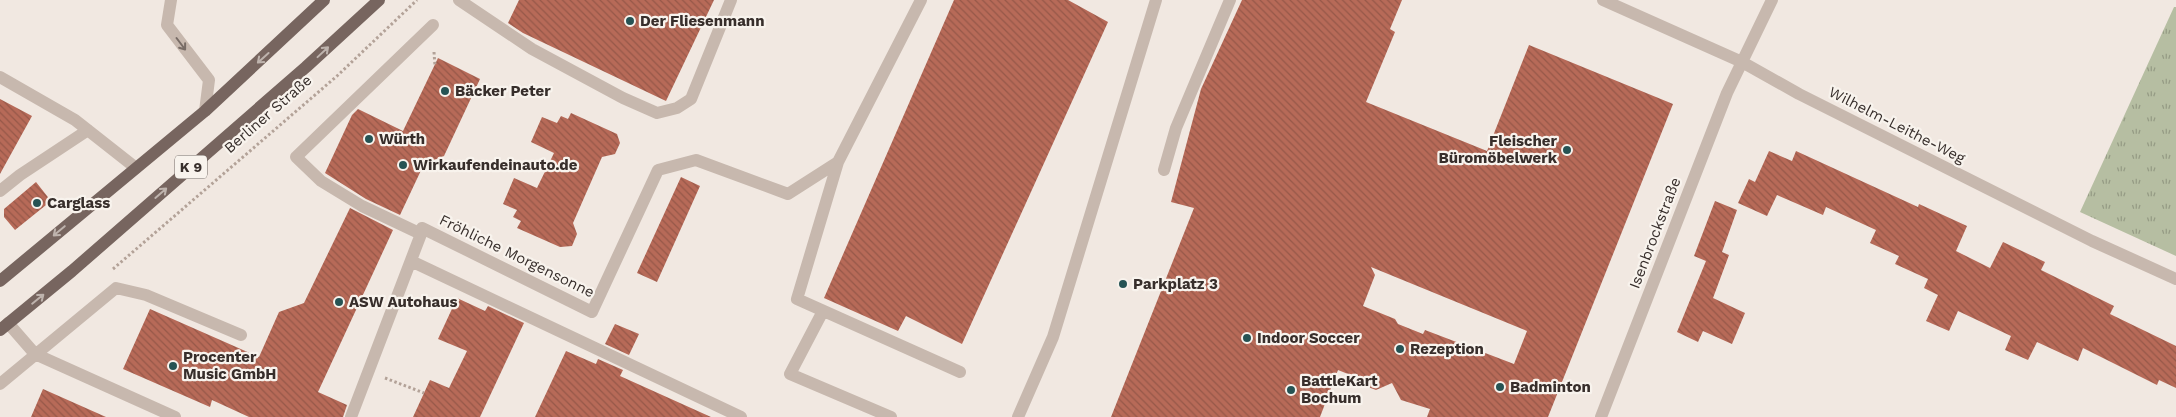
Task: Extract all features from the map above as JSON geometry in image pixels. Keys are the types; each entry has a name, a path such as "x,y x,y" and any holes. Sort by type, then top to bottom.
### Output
{"main road":[{"name":"K 9","path":"0,280 205,111 324,0"},
{"name":"Berliner Straße","path":"4,326 72,271 306,67 379,0"}],"street":[{"path":"171,0 167,25 209,80 205,111"},
{"path":"459,0 532,49 623,98 656,113 677,108 691,98 731,0"},
{"path":"921,0 838,162 797,299 960,372"},
{"path":"1018,417 1053,337 1156,0"},
{"path":"1164,170 1176,128 1230,0"},
{"name":"Wilhelm-Leithe-Weg","path":"1603,0 1742,62 1799,94 2074,232 2176,279"},
{"name":"Isenbrockstraße","path":"1601,417 1727,93 1772,0"},
{"path":"421,228 362,206 321,180 296,157 433,25"},
{"path":"0,77 76,120 136,168"},
{"path":"0,191 88,130"},
{"name":"Fröhliche Morgensonne","path":"351,417 411,261 421,228 592,312 658,170 696,160 788,194 838,162"},
{"path":"411,261 741,417"},
{"path":"0,384 116,288 146,295 241,335"},
{"path":"823,311 790,374 890,417"},
{"path":"4,326 35,354 176,417"}],"path":[{"name":"Berliner Straße","path":"109,272 337,76 417,0"},
{"path":"369,372 424,393"}],"green space":[{"path":"2174,7 2176,7 2176,256 2080,212"}],"building":[{"path":"519,0 714,0 666,101 523,33 508,23"},
{"path":"954,0 1068,0 1108,22 962,344 906,316 898,331 824,298"},
{"path":"1242,0 1402,0 1390,29 1395,32 1366,102 1487,151 1529,45 1673,104 1548,417 1427,417 1430,409 1401,400 1392,383 1376,390 1368,387 1363,380 1338,370 1320,417 1111,417 1194,208 1171,202 1201,89","holes":["1371,267 1527,331 1514,364 1425,330 1423,334 1398,324 1395,319 1363,306 1375,275"]},
{"path":"438,58 480,79 444,156 424,164 400,215 366,199 325,173 352,115 358,109 403,131"},
{"path":"0,99 32,116 0,174"},
{"path":"571,113 617,134 620,143 615,154 602,157 573,223 577,234 572,246 560,247 517,228 521,221 513,217 517,210 503,204 514,178 537,188 554,153 531,142 542,117 557,123 561,116 568,119"},
{"path":"1769,151 1792,161 1796,151 1918,207 1919,204 1967,226 1956,251 1990,268 2003,242 2045,262 2041,270 2114,306 2110,314 2176,346 2176,388 2159,380 2157,385 2083,348 2078,361 2037,342 2028,360 2005,350 2011,336 1958,311 1949,331 1926,321 1938,295 1924,288 1928,279 1895,264 1899,256 1870,243 1876,230 1826,207 1823,215 1777,195 1767,216 1738,203 1749,179 1755,182"},
{"path":"681,177 700,186 657,282 637,273"},
{"path":"36,182 51,201 15,230 4,217 4,209"},
{"path":"1715,201 1737,210 1722,252 1729,255 1713,298 1745,313 1732,344 1703,331 1698,342 1677,332 1706,261 1694,256"},
{"path":"350,208 393,230 318,392 347,405 343,417 249,417 212,400 210,407 123,369 150,309 259,357 279,312 304,303"},
{"path":"457,298 485,311 488,306 524,323 480,417 413,417 430,380 449,388 467,351 438,339"},
{"path":"615,324 639,334 629,355 605,344"},
{"path":"566,351 596,364 598,359 623,370 620,376 711,417 535,417"},
{"path":"43,389 106,417 31,417"}],"place":[{"name":"Der Fliesenmann","path":"630,21"},
{"name":"Bäcker Peter","path":"445,91"},
{"name":"Würth","path":"369,139"},
{"name":"Fleischer Büromöbelwerk","path":"1567,150"},
{"name":"Wirkaufendeinauto.de","path":"403,165"},
{"name":"Carglass","path":"37,203"},
{"name":"Parkplatz 3","path":"1123,284"},
{"name":"ASW Autohaus","path":"339,302"},
{"name":"Indoor Soccer","path":"1247,338"},
{"name":"Rezeption","path":"1400,349"},
{"name":"Procenter Music GmbH","path":"173,366"},
{"name":"Badminton","path":"1500,387"},
{"name":"BattleKart Bochum","path":"1291,390"}]}
